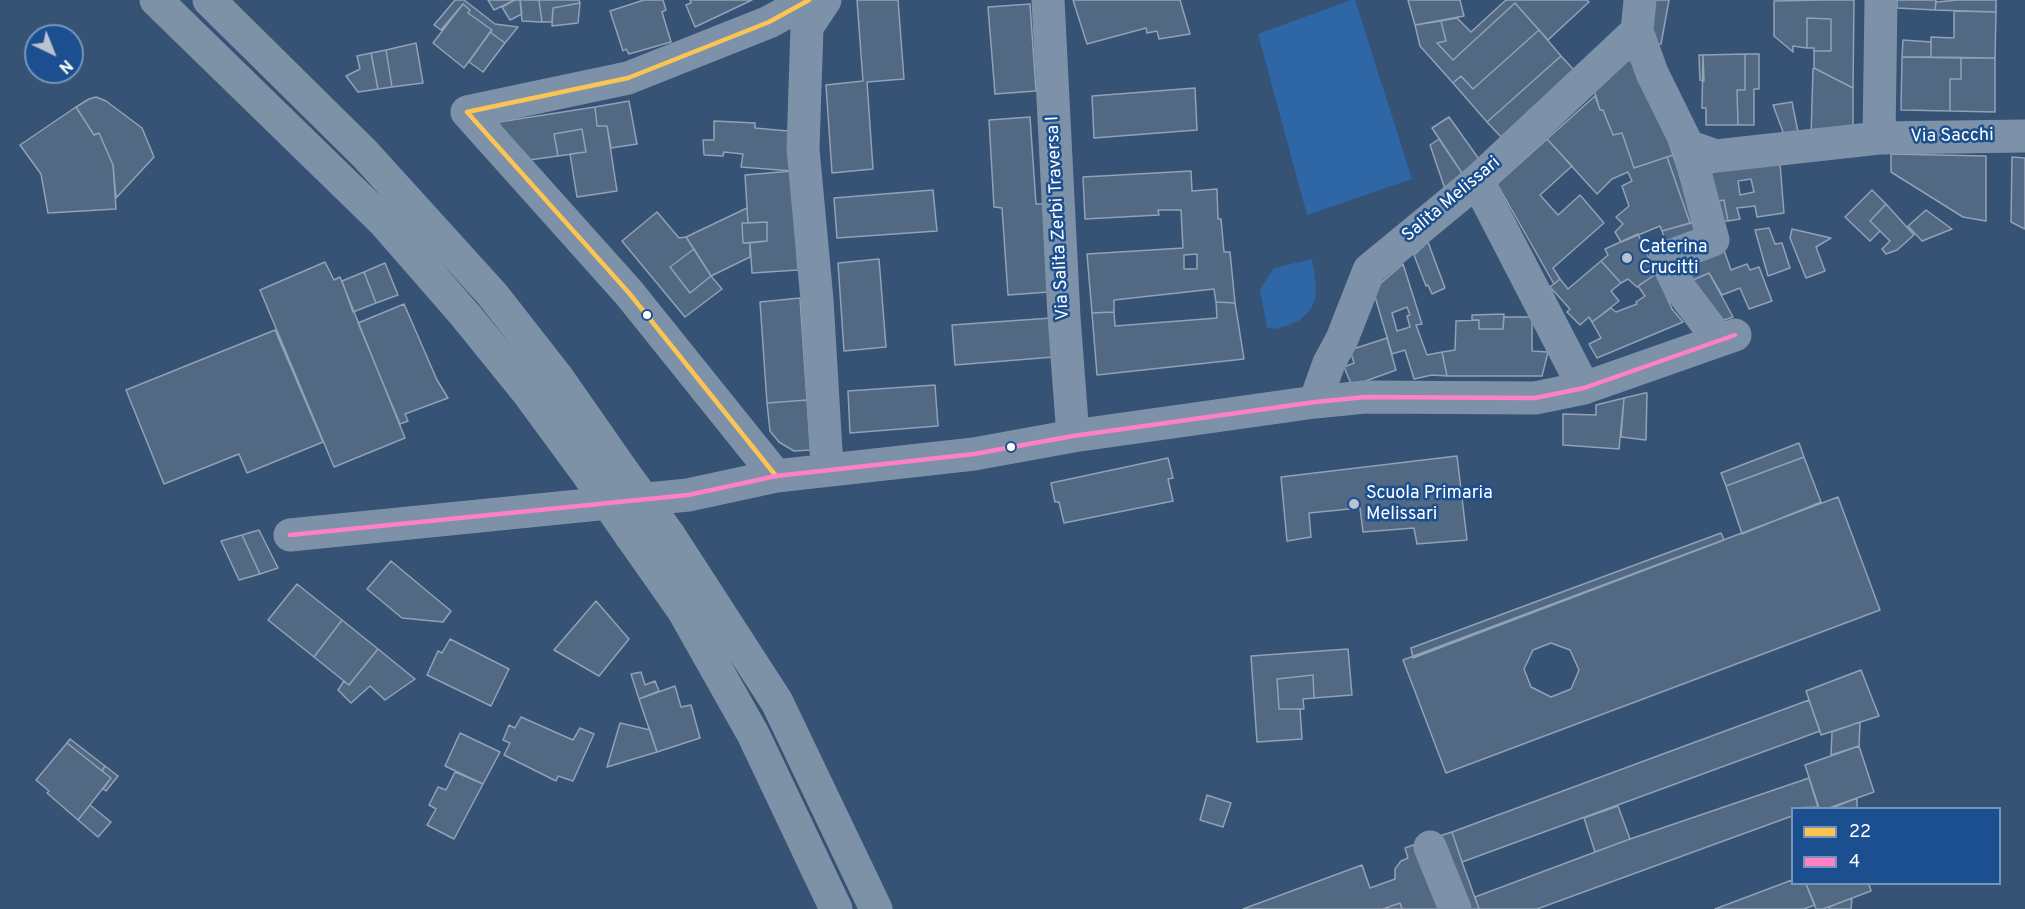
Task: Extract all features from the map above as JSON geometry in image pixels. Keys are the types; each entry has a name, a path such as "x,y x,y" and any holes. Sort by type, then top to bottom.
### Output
{"highway":[{"path":"156,0 384,222 466,316 526,390 683,610 753,734 836,909"},
{"path":"209,0 365,154 492,294 557,377 669,535 777,702 876,909"}],"street":[{"path":"776,476 629,293 467,112 628,78 769,22 808,0"},
{"path":"825,0 807,27 803,149 829,470"},
{"name":"Via Salita Zerbi Traversa I","path":"1048,0 1064,317 1073,436"},
{"path":"1879,138 1881,0"},
{"path":"290,536 688,495 776,476 974,454 1073,436 1315,402 1365,397 1534,398 1584,388 1727,338 1681,290 1665,258 1713,240 1688,146 1652,73 1639,16"},
{"name":"Salita Melissari","path":"1315,402 1329,363 1342,339 1369,270 1478,181 1639,16"},
{"name":"Via Sacchi","path":"1688,146 1716,156 1879,138 2025,136"},
{"path":"1478,181 1584,388"},
{"path":"1430,847 1455,909"}],"shaded area":[{"path":"1355,0 1412,179 1307,215 1258,34"},
{"path":"1312,259 1316,285 1315,299 1311,309 1300,320 1289,325 1276,329 1267,328 1260,289 1274,268"}],"building":[{"path":"455,0 464,0 495,24 518,27 505,43 490,32 492,30 468,13 470,10 463,4 441,30 434,25"},
{"path":"488,0 515,0 494,10"},
{"path":"515,0 520,0 522,14 510,20 502,7"},
{"path":"520,0 539,0 542,22 522,21"},
{"path":"539,0 579,0 580,3 553,8 552,22 542,22"},
{"path":"644,0 663,0 666,10 662,12 671,42 629,54 626,49 623,51 610,11"},
{"path":"690,0 752,0 695,27 686,5 691,3"},
{"path":"857,0 898,0 904,79 867,82 873,169 832,173 826,85 863,81"},
{"path":"1073,0 1180,0 1190,34 1159,39 1157,31 1147,33 1146,28 1087,44"},
{"path":"1408,0 1460,0 1464,16 1415,25"},
{"path":"1506,0 1587,0 1589,2 1548,40 1515,3 1453,60 1437,43 1446,41 1441,21 1457,18 1471,32"},
{"path":"1646,0 1669,0 1661,44 1654,46"},
{"path":"1854,0 1853,88 1814,68 1814,51 1831,51 1831,19 1807,18 1807,48 1793,46 1793,52 1774,36 1774,1"},
{"path":"1897,0 1936,0 1935,10 1897,8"},
{"path":"1996,0 1996,12 1935,10 1936,2"},
{"path":"580,3 578,23 552,26 553,8"},
{"path":"1515,3 1539,30 1473,89 1461,76 1453,83 1420,46 1415,25 1441,21 1446,41 1437,43 1453,60"},
{"path":"463,4 470,10 468,13 492,30 464,68 433,43"},
{"path":"1030,4 1036,91 995,94 988,7"},
{"path":"1954,11 1996,12 1995,58 1931,57 1931,37 1954,38"},
{"path":"1807,18 1831,19 1831,51 1814,51 1814,48 1807,48"},
{"path":"1539,30 1561,56 1487,122 1453,83 1461,76 1473,89"},
{"path":"490,32 505,43 483,72 469,62"},
{"path":"1903,40 1931,42 1931,57 1902,57"},
{"path":"416,43 423,83 392,87 386,50"},
{"path":"386,50 392,87 378,89 371,53"},
{"path":"371,53 378,89 358,92 346,76 360,69 357,56"},
{"path":"1745,54 1745,90 1737,90 1738,125 1706,125 1706,108 1702,108 1703,55"},
{"path":"1745,54 1759,54 1759,89 1754,89 1754,125 1738,125 1737,90 1745,90"},
{"path":"1699,55 1703,55 1704,81 1700,80"},
{"path":"1561,56 1574,70 1501,137 1487,122"},
{"path":"1640,57 1673,155 1634,168 1622,133 1613,135 1603,110 1600,110 1592,83 1607,68"},
{"path":"1902,57 1961,58 1961,79 1950,79 1950,111 1901,110"},
{"path":"1961,58 1995,58 1995,112 1950,111 1950,79 1961,79"},
{"path":"1814,68 1853,88 1853,130 1811,137"},
{"path":"1195,88 1197,130 1094,138 1092,96"},
{"path":"1595,96 1613,135 1622,133 1634,168 1667,157 1690,223 1662,231 1660,226 1621,242 1615,232 1623,224 1616,217 1629,206 1622,186 1632,181 1628,172 1612,179 1597,194 1547,139"},
{"path":"96,97 106,101 142,128 154,157 116,198 113,165 99,133 94,135 76,107"},
{"path":"629,101 637,144 611,148 607,126 597,126 595,107"},
{"path":"1792,102 1799,137 1786,140 1773,105"},
{"path":"76,107 94,135 99,133 113,165 116,209 48,213 41,174 20,145"},
{"path":"595,107 597,126 607,126 617,191 577,197 570,154 586,152 582,129 554,134 558,156 529,160 503,140 499,122"},
{"path":"1030,117 1036,204 1043,204 1049,292 1008,295 1002,208 994,207 989,120"},
{"path":"1449,117 1481,162 1464,176 1432,128"},
{"path":"714,121 755,123 755,128 788,131 792,171 741,167 743,154 724,152 723,156 704,155 703,140 714,140"},
{"path":"582,129 586,152 558,156 554,134"},
{"path":"1439,139 1464,176 1446,192 1430,145"},
{"path":"1547,139 1572,166 1540,195 1558,215 1580,195 1604,223 1553,268 1560,279 1554,284 1497,184"},
{"path":"1891,154 1986,156 1986,221 1963,217 1891,172"},
{"path":"1673,155 1695,221 1690,223 1667,157"},
{"path":"2012,157 2025,158 2025,229 2011,222"},
{"path":"1780,164 1784,213 1757,217 1755,206 1737,208 1740,219 1728,221 1724,200 1706,203 1697,175","holes":["1751,179 1754,192 1740,195 1738,181"]},
{"path":"792,171 798,270 752,273 750,243 767,241 767,222 748,223 745,175"},
{"path":"1191,171 1192,191 1217,189 1218,219 1221,219 1224,252 1230,252 1235,303 1216,302 1214,289 1114,300 1114,312 1092,313 1087,254 1183,248 1181,210 1158,210 1159,215 1085,219 1083,177","holes":["1197,254 1197,269 1184,269 1184,255"]},
{"path":"933,190 937,231 837,238 834,198"},
{"path":"1872,190 1886,204 1870,221 1880,231 1870,241 1845,217"},
{"path":"1724,200 1728,221 1713,222 1706,203"},
{"path":"1886,204 1914,235 1897,250 1886,254 1882,249 1890,241 1870,221"},
{"path":"747,208 748,223 742,223 743,243 750,243 750,257 711,276 686,237"},
{"path":"1926,210 1952,229 1922,241 1908,226"},
{"path":"657,212 679,238 686,237 694,249 670,267 690,293 711,276 722,289 685,317 622,241"},
{"path":"1702,220 1708,238 1669,251 1662,231"},
{"path":"767,222 767,241 743,243 742,223"},
{"path":"1769,228 1775,244 1782,243 1790,268 1768,276 1755,230"},
{"path":"1792,229 1831,238 1816,247 1825,271 1806,278 1790,238"},
{"name":"Caterina Crucitti","path":"1638,234 1656,274 1637,287 1628,279 1621,283 1601,261 1608,255 1605,249"},
{"path":"1428,242 1445,288 1432,294 1428,285 1426,286 1414,255"},
{"path":"1721,242 1731,270 1747,264 1750,270 1759,267 1772,301 1749,309 1740,288 1722,295 1709,273 1684,284 1677,259"},
{"path":"694,249 711,276 690,293 670,267"},
{"path":"879,259 886,347 844,351 838,263"},
{"path":"1601,261 1621,283 1611,291 1619,301 1592,322 1589,317 1580,325 1567,312 1570,309 1550,287 1560,279 1568,289"},
{"path":"325,262 334,280 340,277 405,438 334,467 260,290"},
{"path":"385,263 398,295 376,303 364,272"},
{"path":"1403,264 1422,324 1416,325 1427,355 1442,352 1447,376 1432,375 1414,379 1405,350 1392,354 1373,290","holes":["1407,307 1410,315 1407,316 1410,327 1397,331 1392,313"]},
{"path":"364,272 376,303 353,312 342,281"},
{"path":"1709,273 1733,317 1715,323 1684,284"},
{"path":"1656,274 1672,309 1683,322 1597,358 1589,344 1601,338 1592,322 1611,308 1616,312 1637,304 1636,302 1645,296 1638,286"},
{"path":"800,298 807,400 767,403 760,302"},
{"path":"1216,302 1235,303 1244,359 1097,375 1092,313 1114,312 1115,326 1217,318"},
{"path":"404,304 437,380 448,398 405,414 408,421 400,424 358,323"},
{"path":"1504,314 1503,329 1479,329 1479,320 1472,320 1472,315"},
{"path":"1504,317 1532,317 1532,351 1548,352 1542,376 1447,376 1442,352 1455,350 1456,321 1479,320 1479,329 1503,329"},
{"path":"1051,318 1054,357 955,365 952,325"},
{"path":"275,330 323,442 247,473 239,454 164,484 126,390"},
{"path":"1387,338 1396,370 1352,386 1344,367 1354,363 1350,350"},
{"path":"935,385 938,426 850,433 848,391"},
{"path":"1647,393 1646,440 1621,437 1624,398"},
{"path":"1624,398 1619,449 1563,445 1563,414 1596,415 1596,405"},
{"path":"807,400 811,450 794,451 779,442 770,431 767,403"},
{"path":"1799,443 1804,457 1726,486 1721,473"},
{"path":"1457,456 1467,540 1417,544 1414,528 1363,532 1360,508 1309,513 1311,537 1287,541 1281,477"},
{"path":"1804,457 1821,502 1742,534 1726,486"},
{"path":"1168,458 1173,478 1168,479 1173,501 1064,523 1059,502 1055,502 1051,483"},
{"path":"1838,497 1880,610 1446,773 1403,660"},
{"path":"259,530 278,568 260,574 242,535"},
{"path":"1721,533 1724,540 1413,658 1411,648"},
{"path":"242,535 260,574 239,580 221,541"},
{"path":"391,561 451,611 443,622 402,618 367,589"},
{"path":"297,584 342,620 314,657 268,620"},
{"path":"596,601 629,639 599,676 554,650"},
{"path":"342,620 378,649 349,685 314,657"},
{"path":"450,639 509,669 491,706 427,675 438,651 442,653"},
{"path":"1551,643 1570,650 1579,670 1571,689 1551,697 1531,687 1524,669 1533,650"},
{"path":"378,649 415,679 385,700 370,686 351,703 338,690 344,681 349,685"},
{"path":"1348,649 1352,695 1314,698 1313,675 1277,679 1279,709 1300,709 1302,739 1257,742 1251,656"},
{"path":"1861,670 1879,716 1821,735 1806,691"},
{"path":"641,672 645,685 655,681 659,691 639,699 631,674"},
{"path":"1313,675 1314,698 1303,699 1304,709 1279,709 1277,679"},
{"path":"675,686 681,707 691,705 700,738 657,752 639,699"},
{"path":"1809,700 1820,731 1462,862 1452,832"},
{"path":"521,717 573,740 580,728 594,734 573,781 558,776 556,781 504,755 510,743 503,740 509,725 515,728"},
{"path":"1860,722 1859,746 1831,755 1832,732"},
{"path":"620,723 650,730 657,752 607,767"},
{"path":"460,733 500,752 483,784 445,766"},
{"path":"70,739 105,766 102,771 67,743"},
{"path":"67,743 111,778 78,820 47,793 49,791 36,780"},
{"path":"1859,746 1874,792 1832,807 1819,807 1805,765"},
{"path":"105,766 118,776 106,791 103,789 111,778 102,771"},
{"path":"455,772 483,784 454,839 427,825 436,809 429,805 438,787 446,790"},
{"path":"1809,778 1818,807 1791,807 1791,816 1537,909 1479,909 1475,897 1630,839"},
{"path":"1207,795 1231,803 1223,827 1200,820"},
{"path":"1857,798 1857,807 1834,807"},
{"path":"90,805 111,822 98,837 78,820"},
{"path":"1618,806 1630,839 1595,852 1584,818"},
{"path":"1452,832 1479,909 1453,909 1427,840"},
{"path":"1427,840 1453,909 1402,909 1400,903 1383,909 1243,909 1362,865 1370,888 1395,879 1395,869 1401,861 1408,858 1405,848"},
{"path":"1791,880 1791,885 1806,885 1815,905 1804,909 1715,909"},
{"path":"1806,885 1869,885 1871,891 1823,909 1816,909"},
{"path":"1852,898 1851,909 1829,909 1829,907"},
{"path":"1400,903 1402,909 1383,909"}],"transit line":[{"name":"22","path":"776,476 629,293 467,112 628,78 769,22 809,0"},
{"name":"4","path":"290,535 688,495 776,476 974,454 1073,436 1315,402 1365,397 1535,398 1584,388 1735,335"}],"place":[{"name":"Caterina Crucitti","path":"1627,258"},
{"name":"Scuola Primaria Melissari","path":"1354,504"}]}
